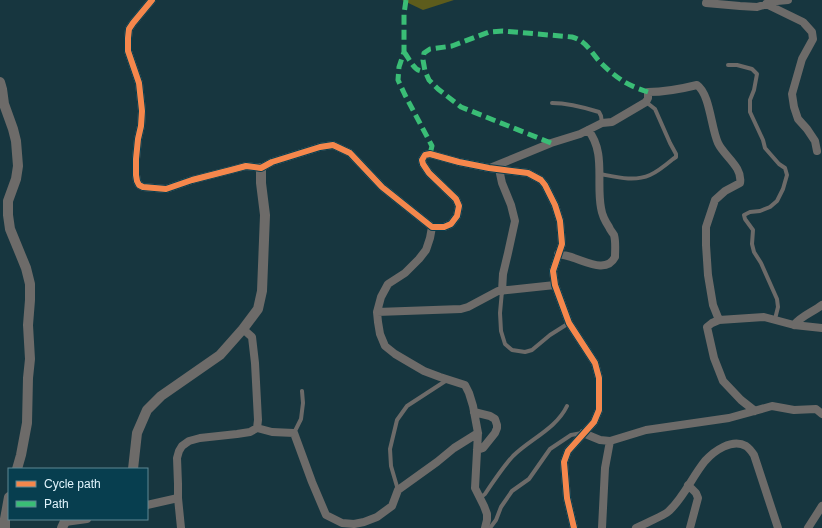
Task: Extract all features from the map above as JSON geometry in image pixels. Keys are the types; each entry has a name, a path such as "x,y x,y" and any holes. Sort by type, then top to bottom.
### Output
{"street":[{"path":"152,0 133,23 129,30 128,38 128,51 139,82 142,111 136,159 136,175 139,185 143,187 166,189 192,180 246,166 261,168 272,162 320,147 333,145 350,153 382,187 432,227 444,227 451,224 457,216 459,206 456,199 429,173 422,160 425,155 430,154 489,168 528,173 541,180 545,185 555,205 560,221 562,244 554,272 555,285 569,323 595,362 599,378 598,410 594,422 568,451 564,462 567,498 574,528"},
{"path":"706,3 757,7 777,1 788,0"},
{"path":"766,4 803,22 812,32 814,39 802,59 792,94 798,119 815,141 817,151"},
{"path":"0,82 4,104 16,141 18,166 16,179 8,201 10,229 26,268 30,284 28,324 30,359 27,422 17,468"},
{"path":"489,168 588,130 602,123 612,122 646,102 648,92 676,90 697,85 704,95 718,144 738,171 741,178 740,183 725,191 715,200 706,226 708,275 714,305 720,320"},
{"path":"558,254 603,265 611,263 616,257 614,235 603,218 599,192 600,174 596,146 593,136 588,130"},
{"path":"133,468 137,434 147,410 161,396 220,355 258,309 262,291 265,215 261,183 261,168"},
{"path":"499,169 502,183 511,205 515,221 503,274 502,291"},
{"path":"432,227 426,250 405,273 388,284 381,297 377,312 380,334 385,346 395,354 424,371 448,380 465,384 469,393 478,433 475,488 487,514 485,528"},
{"path":"377,312 461,309 468,307 498,291 555,285"},
{"path":"794,325 797,321 822,305"},
{"path":"755,411 741,400 723,381 714,358 708,327 712,323 720,320 764,317 794,325 822,328"},
{"path":"243,328 252,338 255,363 258,420 257,428"},
{"path":"583,433 600,440 610,441 646,430 729,418 772,406 794,410 820,409"},
{"path":"474,412 490,416 495,419 497,425 495,433 483,448 478,450"},
{"path":"181,528 178,498 177,458 182,446 189,441 200,438 250,432 257,428 272,432 294,433 326,515 342,523 354,524 377,517 392,506 398,490 454,448 478,433"},
{"path":"602,528 605,468 610,441"},
{"path":"636,528 668,513 681,498 688,485 706,461 722,447 733,444 748,446 754,455 778,528"},
{"path":"688,485 696,493 698,498 690,528"},
{"path":"148,505 178,498"},
{"path":"5,528 8,502"},
{"path":"808,528 822,506"},
{"path":"64,523 81,520"}],"lane":[{"path":"728,65 738,65 752,69 757,74 754,90 750,100 750,112 763,140 765,148 779,164 785,168 787,174 783,189 777,201 770,207 744,215 745,219 753,230 752,244 754,252 761,263 776,299 778,307 775,319"},
{"path":"600,174 627,179 650,176 676,157 676,154 670,144 655,109 646,102"},
{"path":"552,104 561,103 579,106 599,112 602,123"},
{"path":"502,291 500,313 501,331 505,344 512,350 525,352 532,350 550,335 569,323"},
{"path":"398,490 392,466 390,449 397,420 407,406 448,380"},
{"path":"294,433 301,419 303,403 302,391"},
{"path":"480,498 485,494 512,456 558,420 566,406"},
{"path":"490,528 512,491 529,479 550,449 571,435 583,433"}],"shaded area":[{"path":"402,0 454,0 423,10"}],"marked path":[{"path":"406,0 404,14 404,52 399,67 398,80 432,146 430,154"},
{"path":"551,143 461,107 429,80 425,71 423,60 424,53 430,49 452,46 489,32 503,31 572,37 585,44 610,72 630,85 648,92"},
{"path":"404,52 415,68 425,71"}],"cycle path":[{"path":"152,0 129,29 128,38 128,51 139,83 142,111 136,159 136,175 139,185 143,187 166,189 192,180 246,166 261,168 272,162 320,147 333,145 350,153 382,187 432,227 444,227 451,224 457,216 459,206 456,199 429,173 422,160 425,155 430,154 489,168 528,173 541,180 545,185 555,205 560,221 562,244 553,271 555,285 569,323 595,363 599,378 599,410 594,422 568,451 564,462 567,498 574,528"}]}
